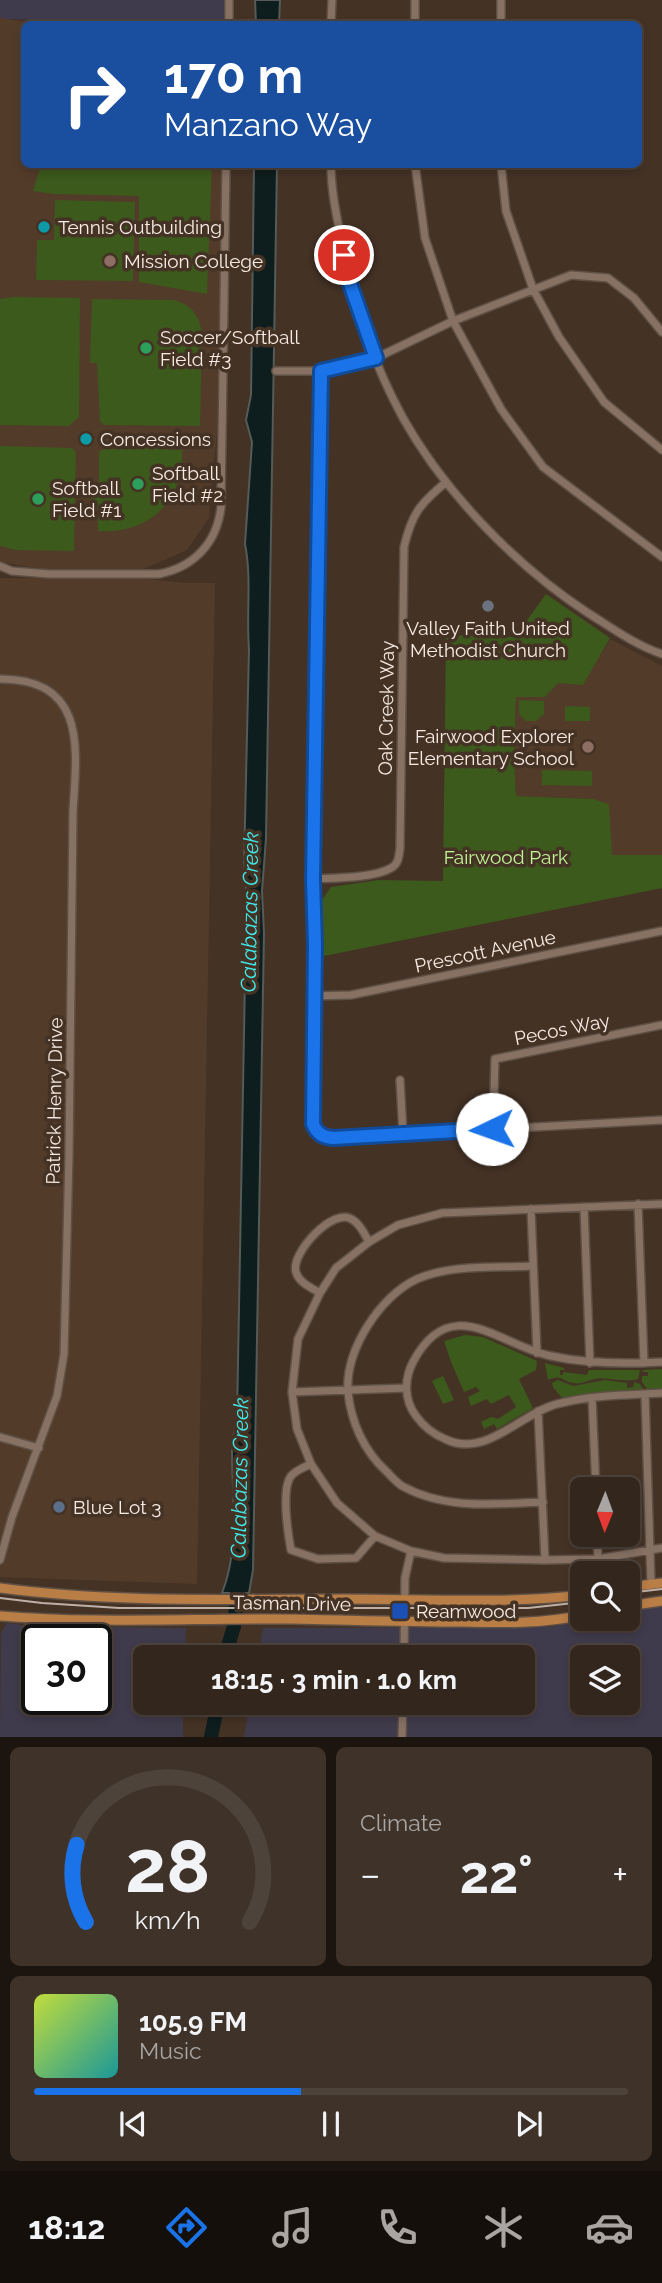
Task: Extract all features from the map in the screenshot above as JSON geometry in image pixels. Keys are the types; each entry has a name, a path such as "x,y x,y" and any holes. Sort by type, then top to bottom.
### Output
{"main road":[{"path":"640,1585 662,1583"},
{"name":"Tasman Drive","path":"0,1588 80,1595 209,1600 525,1600 570,1596"},
{"path":"640,1604 662,1601"},
{"name":"Tasman Drive","path":"0,1616 52,1620 245,1619 528,1623 570,1617"}],"street":[{"path":"229,0 229,21"},
{"path":"331,21 332,0"},
{"path":"415,0 415,21"},
{"path":"501,0 501,21"},
{"path":"0,566 49,574 159,574 170,572 190,562 210,542 218,523 220,507 226,168"},
{"path":"331,168 331,186 348,278 376,358 404,418 446,482 498,541 556,592 644,648 662,654"},
{"path":"416,168 425,238 453,321 501,409 543,467 662,557"},
{"path":"501,168 506,211 533,289 559,337 604,402 662,450"},
{"path":"276,371 321,371 376,358 453,321 571,275 608,278 635,298 662,332"},
{"path":"321,371 313,879 313,1124 319,1134 325,1138 333,1138 662,1120"},
{"name":"Oak Creek Way","path":"313,879 365,875 391,868 398,860 404,547 412,517 446,482"},
{"path":"0,573 12,570"},
{"name":"Patrick Henry Drive","path":"0,679 30,682 53,695 66,710 76,747 71,905 66,1333 60,1382 39,1448 12,1517 0,1560"},
{"name":"Prescott Avenue","path":"313,996 351,995 662,931"},
{"name":"Pecos Way","path":"492,1129 495,1059 662,1025"},
{"path":"400,1080 403,1133"},
{"path":"662,1204 442,1213 398,1225 369,1242 336,1268 320,1293 298,1339 292,1392 297,1429 311,1464 337,1503 375,1536 411,1551 444,1558 598,1559 662,1548"},
{"path":"638,1205 643,1363"},
{"path":"584,1207 590,1363"},
{"path":"531,1209 537,1353"},
{"path":"320,1293 300,1280 295,1268 296,1260 320,1228 331,1220 347,1217 362,1230 369,1242"},
{"path":"533,1266 450,1270 417,1279 401,1289 386,1302 363,1333 351,1367 348,1390 355,1426 372,1458 400,1485 435,1500 466,1505 543,1502"},
{"path":"662,1362 590,1363 537,1353 485,1329 467,1325 449,1328 431,1336 421,1347 408,1372 406,1388 414,1414 434,1434 452,1443 471,1444 486,1441 538,1411 556,1404 606,1395 662,1393"},
{"path":"292,1392 406,1388"},
{"path":"645,1394 651,1583"},
{"path":"593,1398 596,1477"},
{"path":"538,1411 545,1560"},
{"path":"0,1437 39,1448"},
{"path":"311,1464 293,1474 287,1485 287,1524 291,1550 318,1559 356,1558 375,1536"},
{"path":"598,1547 598,1559"},
{"path":"404,1645 406,1569 411,1551"},
{"path":"402,1737 403,1715"}],"shaded area":[{"path":"0,0 224,0 224,21 64,21 0,18"},
{"name":"Mission College","path":"0,18 21,21 21,168 222,168 217,432 209,518 187,550 141,570 43,569 0,562"},
{"path":"0,578 148,579 215,583 197,1584 0,1577"},
{"name":"Fairwood Explorer Elementary School","path":"610,639 662,666 662,855 611,855 593,799 516,796 516,697 545,697 557,683 583,683"},
{"path":"662,1605 662,1737 244,1737 248,1715 535,1715 535,1645 260,1645 263,1628 551,1627 570,1623 570,1631 640,1631 640,1608"},
{"path":"7,1623 21,1625 21,1715 112,1715 112,1627 186,1628 185,1645 133,1645 133,1715 183,1715 183,1737 0,1737 1,1633"}],"green space":[{"path":"40,168 212,168 207,294 139,282 139,196 33,191"},
{"path":"55,200 135,202 133,281 36,280 37,240 54,240"},
{"path":"80,298 79,417 69,426 0,425 0,299"},
{"name":"Soccer/Softball Field #3","path":"92,299 173,300 185,304 193,311 202,333 200,426 104,425 100,421 97,363 90,363"},
{"name":"Softball Field #2","path":"142,441 163,442 163,449 182,450 177,485 160,511 147,521 116,531 98,531 98,512 91,511 91,491 99,490 99,452 103,449 142,449"},
{"name":"Softball Field #1","path":"0,446 72,448 76,452 74,551 16,550 0,546"},
{"name":"Fairwood Park","path":"546,594 610,638 583,685 558,683 545,697 516,697 516,796 593,799 609,804 612,855 662,855 662,888 324,956 322,900 331,887 379,880 443,881 446,635 515,637"},
{"path":"519,700 544,701 544,714 536,721 526,721 519,714"},
{"path":"565,706 590,707 590,721 565,721"},
{"path":"542,770 592,771 592,786 542,785"},
{"path":"465,1335 483,1337 537,1361 536,1370 519,1379 533,1408 497,1429 494,1424 484,1429 481,1422 491,1417 498,1419 516,1407 509,1395 491,1404 487,1399 471,1406 468,1397 480,1391 476,1387 464,1392 444,1341"},
{"path":"545,1363 564,1368 560,1370 560,1375 563,1375 563,1372 587,1375 589,1370 640,1370 638,1379 595,1379 576,1383 559,1378 548,1380"},
{"path":"662,1369 662,1388 647,1389 642,1382 642,1376 648,1376 648,1372 643,1370"},
{"path":"443,1376 454,1400 443,1404 432,1381"},
{"path":"558,1380 573,1386 605,1380 627,1383 627,1388 633,1387 634,1382 640,1384 643,1389 592,1393 563,1399 553,1387 552,1383"}],"water":[{"path":"255,0 280,0 279,21 256,21"},
{"path":"254,168 277,168 266,838 262,891 264,933 253,1570 249,1593 222,1593 228,1576 233,1541 232,1451 237,1418 248,912 244,864 249,649 245,544 252,442 246,420 251,395"}],"waterway":[{"name":"Calabazas Creek","path":"228,1645 234,1626 238,1587"},
{"name":"Calabazas Creek","path":"211,1737 216,1715"}],"tram line":[{"path":"640,1592 662,1589"},
{"path":"0,1598 119,1608 528,1608 570,1603"}],"place":[{"name":"Tennis Outbuilding","path":"44,227"},
{"name":"Mission College","path":"110,261"},
{"name":"Soccer/Softball Field #3","path":"146,348"},
{"name":"Concessions","path":"86,439"},
{"name":"Softball Field #2","path":"138,484"},
{"name":"Softball Field #1","path":"38,499"},
{"name":"Valley Faith United Methodist Church","path":"488,606"},
{"name":"Fairwood Explorer Elementary School","path":"588,747"},
{"name":"Blue Lot 3","path":"59,1507"},
{"name":"Reamwood","path":"400,1611"}],"route":[{"path":"344,255 348,278 376,358 321,371 313,879 313,1124 325,1138 492,1129"}]}
